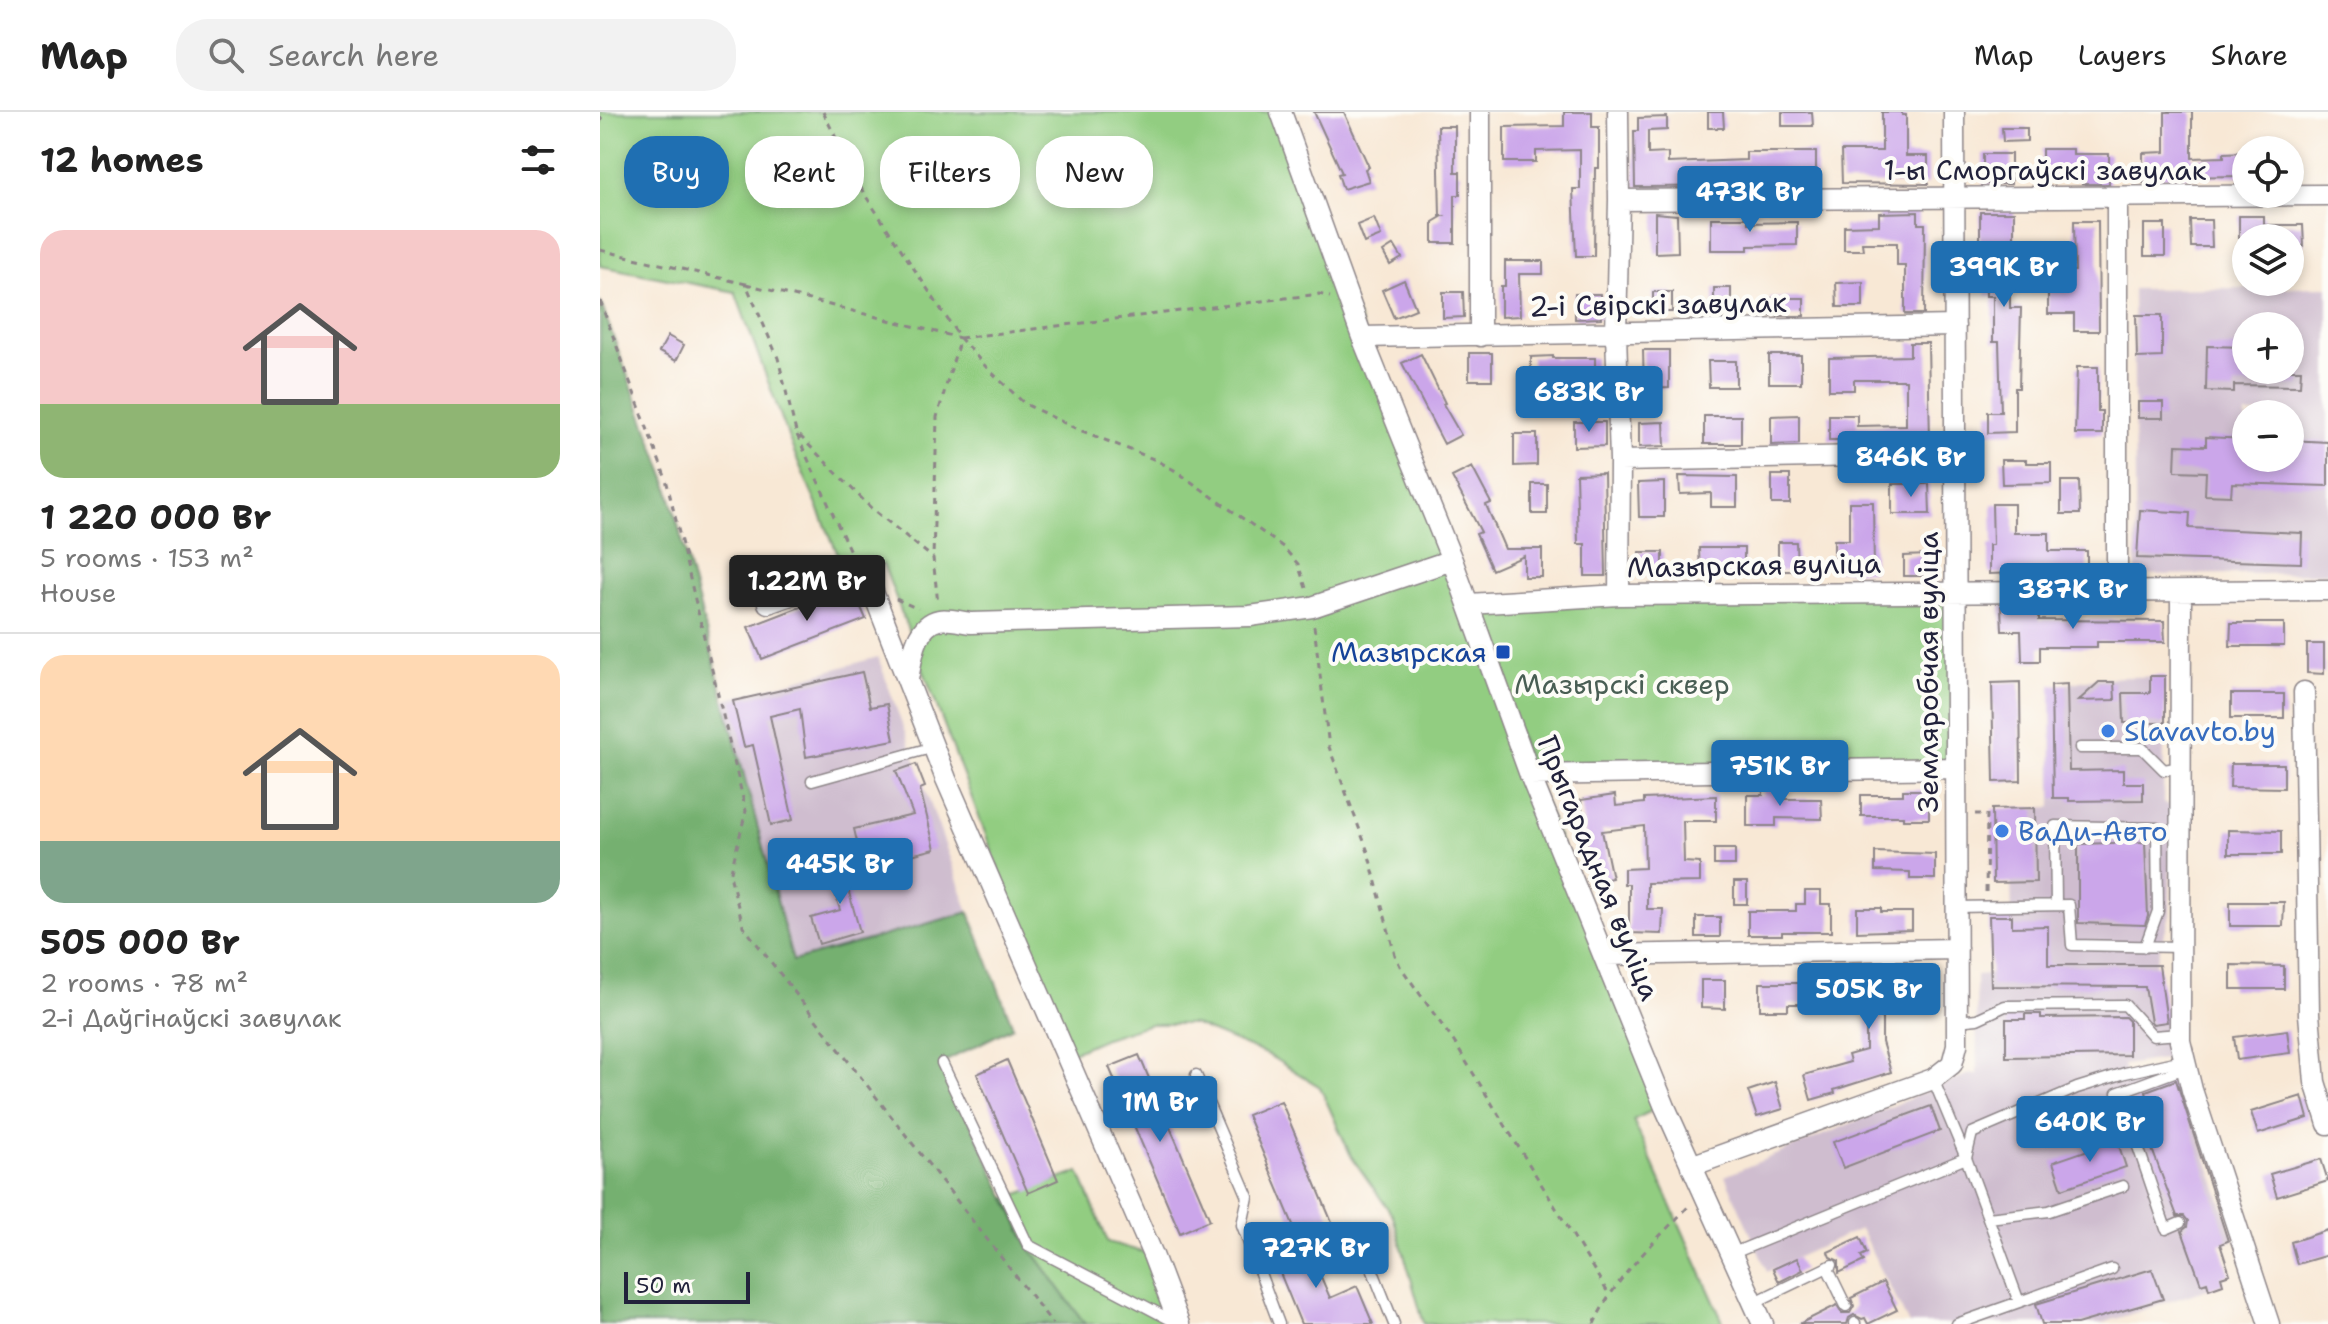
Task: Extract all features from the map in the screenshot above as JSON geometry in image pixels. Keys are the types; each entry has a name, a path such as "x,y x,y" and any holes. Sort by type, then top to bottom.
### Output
{"street":[{"name":"Прыгарадная вуліца","path":"1281,112 1362,337 1469,604 1530,775 1665,1107 1763,1324"},
{"path":"1480,112 1480,336"},
{"path":"1618,112 1616,333 1620,461 1619,595"},
{"name":"Земляробчая вуліца","path":"1933,1079 1952,1064 1957,1045 1954,112"},
{"name":"1-ы Сморгаўскі завулак","path":"1619,200 2328,195"},
{"path":"2117,198 2117,590"},
{"name":"2-і Свірскі завулак","path":"1362,337 1955,326"},
{"path":"1620,461 1955,454"},
{"path":"908,680 914,649 925,629 939,620 971,623 1250,616 1312,607 1452,560"},
{"path":"768,603 865,579 1147,1241 1179,1324"},
{"name":"Мазырская вуліца","path":"1469,604 1619,595 2328,590"},
{"path":"2181,592 2180,1034 2184,1064 2226,1206 2269,1324"},
{"path":"2304,692 2318,979 2309,1014 2315,1082 2328,1124"},
{"path":"1530,775 1956,768"},
{"path":"1604,955 1957,949"},
{"path":"1691,1166 1933,1079"}],"lane":[{"path":"812,781 934,747"},
{"path":"2080,748 2142,748 2164,770 2181,767"},
{"path":"2056,905 2055,826 2157,828 2158,911 2145,947"},
{"path":"1956,907 2069,905 2072,945 2180,947"},
{"path":"1957,1021 1977,1019 2005,1006 2125,1005 2153,1036 2180,1034"},
{"path":"942,1063 1028,1245 1179,1324"},
{"path":"1966,1158 1972,1133 2077,1088 2125,1073 2184,1064"},
{"path":"2180,1223 2166,1229 2117,1093 2184,1064"},
{"path":"1196,1075 1248,1197 1242,1225 1279,1324"},
{"path":"1933,1079 2019,1302"},
{"path":"1731,1254 1966,1158"},
{"path":"1988,1218 2049,1211 2123,1186"},
{"path":"1363,1246 1394,1324"},
{"path":"1753,1303 1829,1266 1846,1306"},
{"path":"1957,1324 2112,1269"}],"path":[{"path":"600,123 603,112"},
{"path":"823,112 863,192 960,338 987,368 1025,404 1176,471 1283,547 1298,564 1312,607 1329,747 1368,852 1395,955 1454,1042 1610,1296"},
{"path":"600,250 960,338 1319,294 1349,302"},
{"path":"746,284 778,358 796,432 865,579 939,620"},
{"path":"600,301 666,479 746,811 730,875 743,926 1053,1324"},
{"path":"939,620 933,558 937,417 960,338"},
{"path":"796,432 871,508 933,558"},
{"path":"1594,1324 1610,1296 1652,1245 1703,1192"}],"shaded area":[{"path":"2304,287 2328,287 2328,573 2136,575 2133,289 2232,288 2232,296 2304,296"},
{"path":"878,657 969,912 794,961 725,700"},
{"path":"2165,676 2163,803 2170,805 2170,915 2155,965 2168,1021 2170,1058 2123,1065 2127,1081 2168,1068 2172,1080 2180,1078 2234,1240 2220,1244 2230,1274 2221,1277 2223,1284 2100,1324 1909,1324 1860,1229 1767,1271 1725,1176 1969,1074 1977,1074 1976,975 1991,974 1989,916 2012,915 2011,883 1993,883 1992,809 2052,807 2051,685 2096,678"}],"green space":[{"path":"600,112 1279,112 1662,1106 1633,1120 1724,1324 1424,1324 1393,1216 1351,1156 1320,1087 1268,1055 1193,1024 1150,1024 1105,1038 1069,1054 883,564 846,573 794,452 735,292 600,266"},
{"path":"600,301 666,479 793,961 969,912 1013,1027 942,1063 1028,1245 1085,1324 600,1324"},
{"name":"Мазырскі сквер","path":"1955,591 1956,768 1530,775 1469,604"},
{"path":"1079,1172 1108,1242 1153,1255 1179,1324 1085,1324 1028,1245 1007,1198"}],"building":[{"path":"1314,112 1344,112 1369,167 1365,169 1369,181 1343,189 1338,174 1342,173"},
{"path":"1564,112 1592,112 1592,127 1599,127 1599,168 1595,168 1594,256 1576,256 1573,189 1580,189 1580,150 1536,151 1536,162 1504,162 1504,127 1564,126"},
{"path":"1708,112 1723,112 1724,128 1708,128"},
{"path":"1782,112 1812,112 1813,126 1782,126"},
{"path":"1882,112 1902,112 1906,115 1906,156 1928,156 1928,184 1842,183 1841,151 1882,151"},
{"path":"2165,112 2192,112 2192,158 2224,157 2224,153 2232,153 2232,176 2162,177 2162,183 2143,183 2143,153 2165,152"},
{"path":"1667,117 1667,130 1648,131 1648,154 1668,153 1668,163 1746,160 1746,152 1816,152 1816,183 1635,187 1634,131 1638,131 1638,118"},
{"path":"1438,126 1455,126 1455,172 1460,172 1460,195 1455,195 1455,243 1433,243 1433,222 1443,216 1440,216"},
{"path":"2002,128 2027,128 2027,141 2003,142"},
{"path":"2042,149 2073,149 2073,154 2109,154 2109,184 2082,184 2082,178 2042,178"},
{"path":"1983,154 2011,154 2011,184 1983,184"},
{"path":"1918,212 1918,224 1925,224 1924,314 1905,314 1905,265 1897,265 1897,243 1862,243 1863,250 1844,250 1844,226 1879,225 1879,213"},
{"path":"1980,212 2014,212 2014,254 2040,254 2040,268 2010,268 2010,308 2021,308 2015,432 1988,433 1988,412 2001,412 1999,342 1993,342 1993,296 1986,296 1985,245 1980,245"},
{"path":"1655,213 1677,215 1678,252 1655,253"},
{"path":"2239,216 2264,216 2264,224 2239,224"},
{"path":"1374,218 1381,236 1364,243 1357,225"},
{"path":"1711,218 1748,218 1748,223 1797,222 1797,245 1711,250"},
{"path":"2190,220 2211,220 2212,247 2191,247"},
{"path":"2074,221 2098,221 2099,331 2074,331 2074,314 2048,314 2048,290 2071,290 2071,271 2075,271"},
{"path":"2144,224 2165,224 2165,256 2144,256"},
{"path":"1394,245 1402,258 1390,265 1383,252"},
{"path":"1505,261 1543,261 1543,274 1519,274 1520,316 1501,317"},
{"path":"1404,280 1416,309 1394,318 1382,290"},
{"path":"1863,282 1863,307 1837,307 1836,283"},
{"path":"1714,288 1731,288 1731,311 1714,311"},
{"path":"1443,292 1463,292 1464,317 1443,318"},
{"path":"1653,292 1672,292 1672,312 1653,312"},
{"path":"1575,294 1600,294 1601,318 1575,319"},
{"path":"1770,298 1804,298 1804,316 1770,316"},
{"path":"2136,315 2162,315 2162,357 2137,358"},
{"path":"668,336 684,345 676,361 659,352"},
{"path":"1910,343 1928,343 1930,442 1829,440 1829,415 1857,415 1857,426 1906,425 1906,380 1854,380 1854,390 1829,390 1829,358 1910,356"},
{"path":"2207,346 2232,347 2232,384 2300,384 2234,385 2234,392 2206,391"},
{"path":"1643,350 1669,350 1669,388 1644,389"},
{"path":"1469,353 1492,353 1492,380 1469,380"},
{"path":"1421,354 1443,404 1461,435 1444,444 1402,363"},
{"path":"1769,355 1801,355 1801,383 1769,383"},
{"path":"1531,357 1595,358 1595,381 1572,381 1572,374 1531,374"},
{"path":"1708,361 1736,361 1736,387 1709,387"},
{"path":"2077,367 2098,367 2098,411 2102,411 2102,434 2075,434"},
{"path":"2138,402 2163,402 2163,418 2138,418"},
{"path":"1799,415 1799,444 1771,445 1771,416"},
{"path":"1704,416 1741,416 1741,444 1704,444"},
{"path":"1574,422 1605,422 1605,446 1574,447"},
{"path":"1664,422 1665,446 1639,447 1639,423"},
{"path":"1514,434 1537,434 1537,465 1514,466"},
{"path":"2206,437 2232,438 2232,472 2304,472 2304,441 2328,442 2328,486 2232,483 2231,496 2205,495 2206,472 2175,471 2176,445 2206,446"},
{"path":"2001,460 2051,463 2051,483 2002,484"},
{"path":"1472,467 1491,503 1486,505 1505,549 1542,549 1542,577 1524,577 1524,556 1492,570 1476,534 1481,532 1452,477"},
{"path":"1604,473 1606,576 1585,576 1585,544 1578,544 1576,474"},
{"path":"1772,475 1790,475 1790,504 1772,504"},
{"path":"1679,476 1737,477 1737,507 1711,507 1711,493 1680,494"},
{"path":"2061,481 2079,481 2080,514 2061,514"},
{"path":"1664,482 1664,517 1639,517 1638,483"},
{"path":"1532,484 1547,484 1547,514 1532,514"},
{"path":"1892,484 1929,484 1930,514 1892,514"},
{"path":"1849,502 1873,502 1874,571 1834,571 1834,540 1849,540"},
{"path":"1992,504 2014,504 2014,533 2049,533 2049,551 2087,551 2087,575 2067,575 2067,571 1989,574 1989,545 1993,545"},
{"path":"2140,510 2190,513 2189,528 2302,533 2301,563 2137,558"},
{"path":"1778,542 1796,542 1797,571 1778,571"},
{"path":"1699,548 1744,548 1744,574 1700,574"},
{"path":"1639,552 1663,552 1663,574 1639,575"},
{"path":"1928,555 1928,576 1904,576 1904,556"},
{"path":"852,587 866,619 762,659 748,627"},
{"path":"2039,605 2039,620 2164,621 2165,642 2097,642 2097,647 2040,647 2040,661 2022,661 2021,631 2002,631 2001,606"},
{"path":"2231,623 2284,623 2284,646 2230,646"},
{"path":"2307,644 2324,644 2324,674 2307,673"},
{"path":"862,672 870,707 887,704 894,740 806,757 800,709 770,716 793,820 771,825 753,745 744,747 733,701"},
{"path":"2150,676 2165,676 2165,723 2124,723 2123,693 2150,693"},
{"path":"2020,682 2021,781 1994,782 1992,683"},
{"path":"2099,682 2114,682 2115,700 2078,701"},
{"path":"2067,684 2069,771 2123,770 2123,783 2143,783 2143,800 2069,801 2069,798 2053,798 2051,685"},
{"path":"2231,694 2284,694 2284,718 2231,718"},
{"path":"916,764 925,787 920,789 935,849 863,867 854,829 913,815 896,771"},
{"path":"2231,764 2284,764 2284,788 2230,787"},
{"path":"1784,789 1784,799 1821,799 1822,819 1776,818 1776,826 1747,826 1747,795 1763,795 1763,790"},
{"path":"1903,790 1929,790 1929,819 1861,816 1861,795 1903,795"},
{"path":"1615,795 1616,806 1644,803 1644,799 1716,796 1716,821 1683,821 1684,862 1700,863 1700,882 1647,883 1647,909 1663,909 1662,934 1629,933 1629,884 1624,884 1624,869 1645,868 1644,826 1602,831 1612,878 1591,882 1584,850 1587,850 1581,800"},
{"path":"2035,808 2036,882 1993,883 1992,809"},
{"path":"2228,830 2281,831 2281,854 2228,854"},
{"path":"2145,842 2148,916 2145,925 2078,923 2078,844"},
{"path":"1714,849 1735,849 1735,865 1714,865"},
{"path":"1875,852 1935,854 1935,879 1910,879 1910,872 1875,871"},
{"path":"856,862 862,885 848,889 860,932 819,944 811,918 840,910 828,869"},
{"path":"1734,882 1747,882 1747,904 1734,904"},
{"path":"1805,891 1821,891 1821,904 1831,904 1831,932 1748,935 1748,911 1796,911 1796,904 1805,904"},
{"path":"2230,902 2284,902 2283,926 2230,926"},
{"path":"1857,908 1912,912 1912,930 1857,932"},
{"path":"1989,916 2012,916 2012,927 2048,926 2048,965 2159,965 2167,1022 2151,1022 2145,987 1991,986"},
{"path":"1696,917 1720,917 1720,937 1696,937"},
{"path":"2231,965 2284,966 2284,989 2231,989"},
{"path":"1853,973 1928,973 1928,998 1882,998 1882,1042 1891,1072 1811,1100 1804,1075 1850,1062 1848,1055 1866,1050 1866,996 1854,996"},
{"path":"1805,979 1826,979 1826,1004 1788,1004 1788,1010 1760,1010 1760,983 1805,983"},
{"path":"1701,980 1725,980 1725,1009 1701,1008"},
{"path":"2025,1014 2041,1014 2041,1018 2125,1017 2129,1021 2129,1055 2006,1057 2006,1019 2025,1019"},
{"path":"2287,1030 2290,1053 2237,1060 2234,1037"},
{"path":"1139,1055 1210,1220 1180,1233 1109,1067"},
{"path":"1007,1060 1058,1180 1028,1193 977,1074"},
{"path":"2176,1080 2228,1241 2220,1244 2230,1274 2221,1277 2223,1284 2209,1289 2207,1282 2201,1284 2182,1231 2188,1221 2184,1216 2177,1216 2134,1101 2147,1097 2146,1091"},
{"path":"1775,1082 1783,1109 1757,1117 1748,1091"},
{"path":"2302,1096 2308,1118 2258,1134 2251,1112"},
{"path":"1281,1101 1333,1225 1299,1239 1247,1115"},
{"path":"1931,1106 1940,1131 1843,1168 1833,1142"},
{"path":"2117,1140 2126,1167 2062,1189 2053,1162"},
{"path":"2321,1159 2328,1181 2277,1197 2270,1174"},
{"path":"2328,1230 2328,1255 2297,1264 2291,1242"},
{"path":"1304,1237 1330,1298 1357,1286 1373,1324 1301,1324 1271,1251"},
{"path":"1860,1237 1867,1253 1861,1256 1864,1261 1839,1273 1839,1261 1830,1257 1828,1252"},
{"path":"1797,1258 1803,1270 1779,1282 1773,1269"},
{"path":"2152,1269 2163,1299 2077,1324 2042,1324 2036,1304"},
{"path":"1883,1282 1897,1310 1868,1324 1865,1318 1854,1315 1847,1324 1799,1324 1837,1305 1842,1313 1850,1313 1854,1306 1851,1298"}],"place":[{"name":"Мазырская","path":"1503,652"},
{"name":"Slavavto.by","path":"2108,731"},
{"name":"ВаДи-Авто","path":"2002,831"}]}
